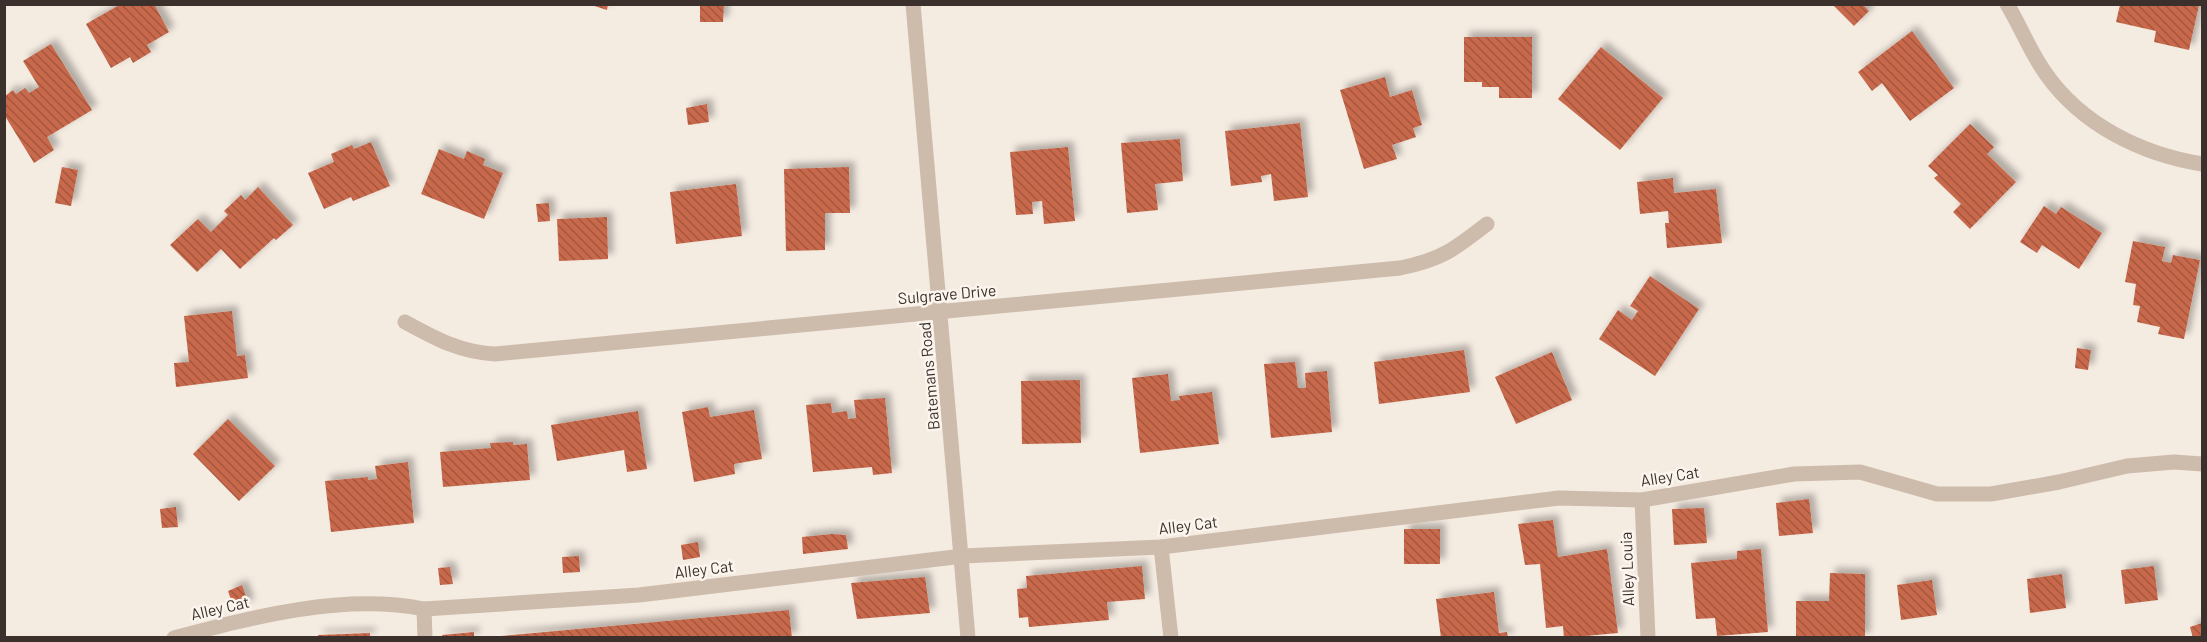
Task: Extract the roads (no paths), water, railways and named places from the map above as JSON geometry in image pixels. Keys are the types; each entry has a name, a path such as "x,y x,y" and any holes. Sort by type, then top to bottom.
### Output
{"street":[{"name":"Batemans Road","path":"913,4 942,313 968,638"},
{"path":"2007,4 2045,73 2074,106 2106,129 2144,149 2202,164"},
{"name":"Sulgrave Drive","path":"405,322 450,346 473,353 495,354 1400,268 1432,261 1462,244 1487,224"},
{"name":"Alley Cat","path":"174,638 232,630 308,609 390,602 424,609 639,595 963,556 1161,547 1559,498 1642,500 1794,474 1860,472 1937,494 1991,494 2059,482 2127,466 2174,462 2202,464"},
{"name":"Alley Louia","path":"1642,500 1648,638"},
{"path":"1161,547 1171,638"},
{"path":"424,609 425,638"}]}
